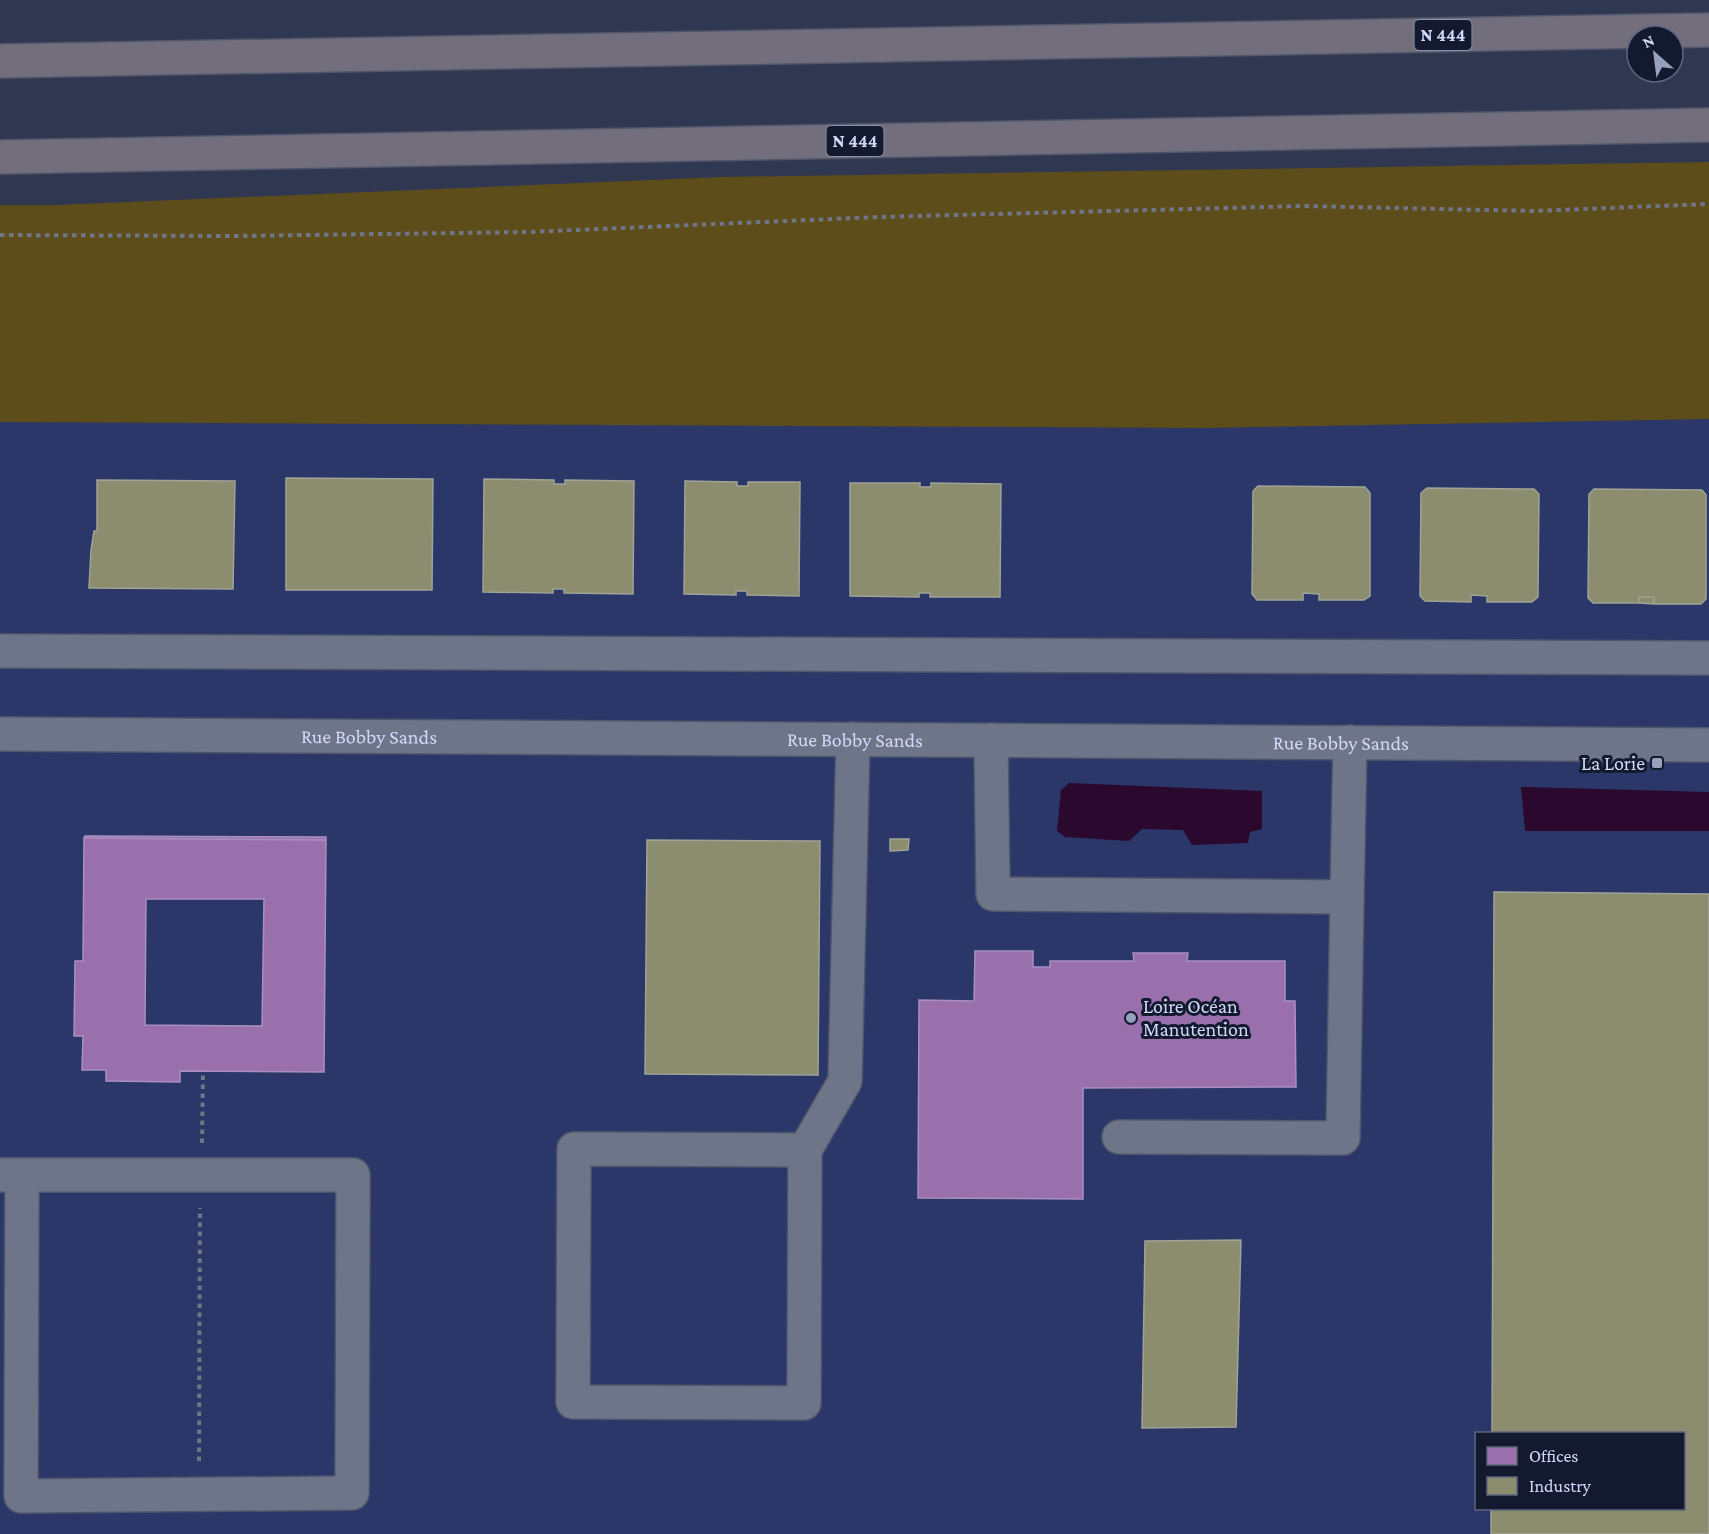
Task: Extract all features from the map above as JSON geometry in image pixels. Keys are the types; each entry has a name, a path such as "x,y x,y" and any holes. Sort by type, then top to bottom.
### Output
{"highway":[{"name":"N 444","path":"0,61 1709,30"},
{"name":"N 444","path":"0,157 1709,125"}],"street":[{"path":"0,651 1709,658"},
{"name":"Rue Bobby Sands","path":"0,734 1709,745"},
{"path":"805,1150 574,1149 573,1402 804,1403 805,1150 845,1081 853,739"},
{"path":"991,740 993,894 1347,897"},
{"path":"1119,1137 1343,1138 1350,742"},
{"path":"353,1174 352,1493 21,1496 11,1175 201,1175 353,1174"}],"path":[{"path":"0,235 232,236 529,232 879,217 1303,206 1533,211 1709,204"},
{"path":"199,1495 202,1071"}],"shaded area":[{"path":"1709,162 1709,419 1206,428 0,422 0,205 57,205 722,177"},
{"path":"1709,419 1709,1534 0,1534 0,422 1206,428"},
{"path":"1069,783 1262,791 1262,829 1250,832 1248,843 1192,845 1183,830 1142,829 1129,841 1065,837 1057,831 1061,790"},
{"path":"1521,787 1709,792 1709,831 1525,831"}],"building: Offices":[{"path":"85,836 326,837 326,840 84,838"},
{"path":"84,838 326,840 324,1072 180,1071 180,1082 106,1081 106,1070 82,1070 83,1036 74,1036 75,961 83,961","holes":["146,899 264,899 262,1026 145,1025"]},
{"path":"975,951 1033,951 1033,967 1050,967 1050,961 1134,961 1133,953 1188,953 1187,961 1285,961 1285,1001 1295,1001 1296,1087 1083,1088 1083,1199 918,1198 919,1000 974,1001"}],"building: Industry":[{"path":"286,478 433,479 432,590 286,590"},
{"path":"484,479 554,480 554,484 565,484 565,480 634,481 633,594 564,593 564,589 553,589 553,593 483,592"},
{"path":"97,480 235,481 233,589 89,588 91,550 94,531 97,531"},
{"path":"685,481 737,482 737,486 748,486 748,482 800,482 799,596 747,595 747,591 736,591 736,595 684,594"},
{"path":"850,483 920,483 920,487 931,487 931,483 1001,484 1000,597 930,597 930,593 919,593 919,597 850,596"},
{"path":"1258,486 1365,487 1370,493 1370,596 1364,600 1319,600 1319,594 1303,593 1303,600 1257,600 1252,594 1253,491"},
{"path":"1427,488 1534,489 1539,494 1538,597 1532,602 1487,602 1487,596 1471,595 1471,602 1425,601 1420,596 1421,493"},
{"path":"1594,489 1702,490 1706,495 1706,599 1701,604 1654,604 1654,597 1639,597 1639,603 1593,603 1588,598 1589,494"},
{"path":"1639,597 1654,597 1654,604 1639,603"},
{"path":"890,839 909,839 908,850 890,851"},
{"path":"647,840 820,841 818,1075 645,1074"},
{"path":"1494,892 1709,894 1709,1534 1491,1534 1491,1510 1685,1510 1685,1432 1492,1432"},
{"path":"1241,1240 1236,1427 1142,1428 1145,1241"}],"place":[{"name":"La Lorie","path":"1657,763"},
{"name":"Loire Océan Manutention","path":"1131,1018"}]}
